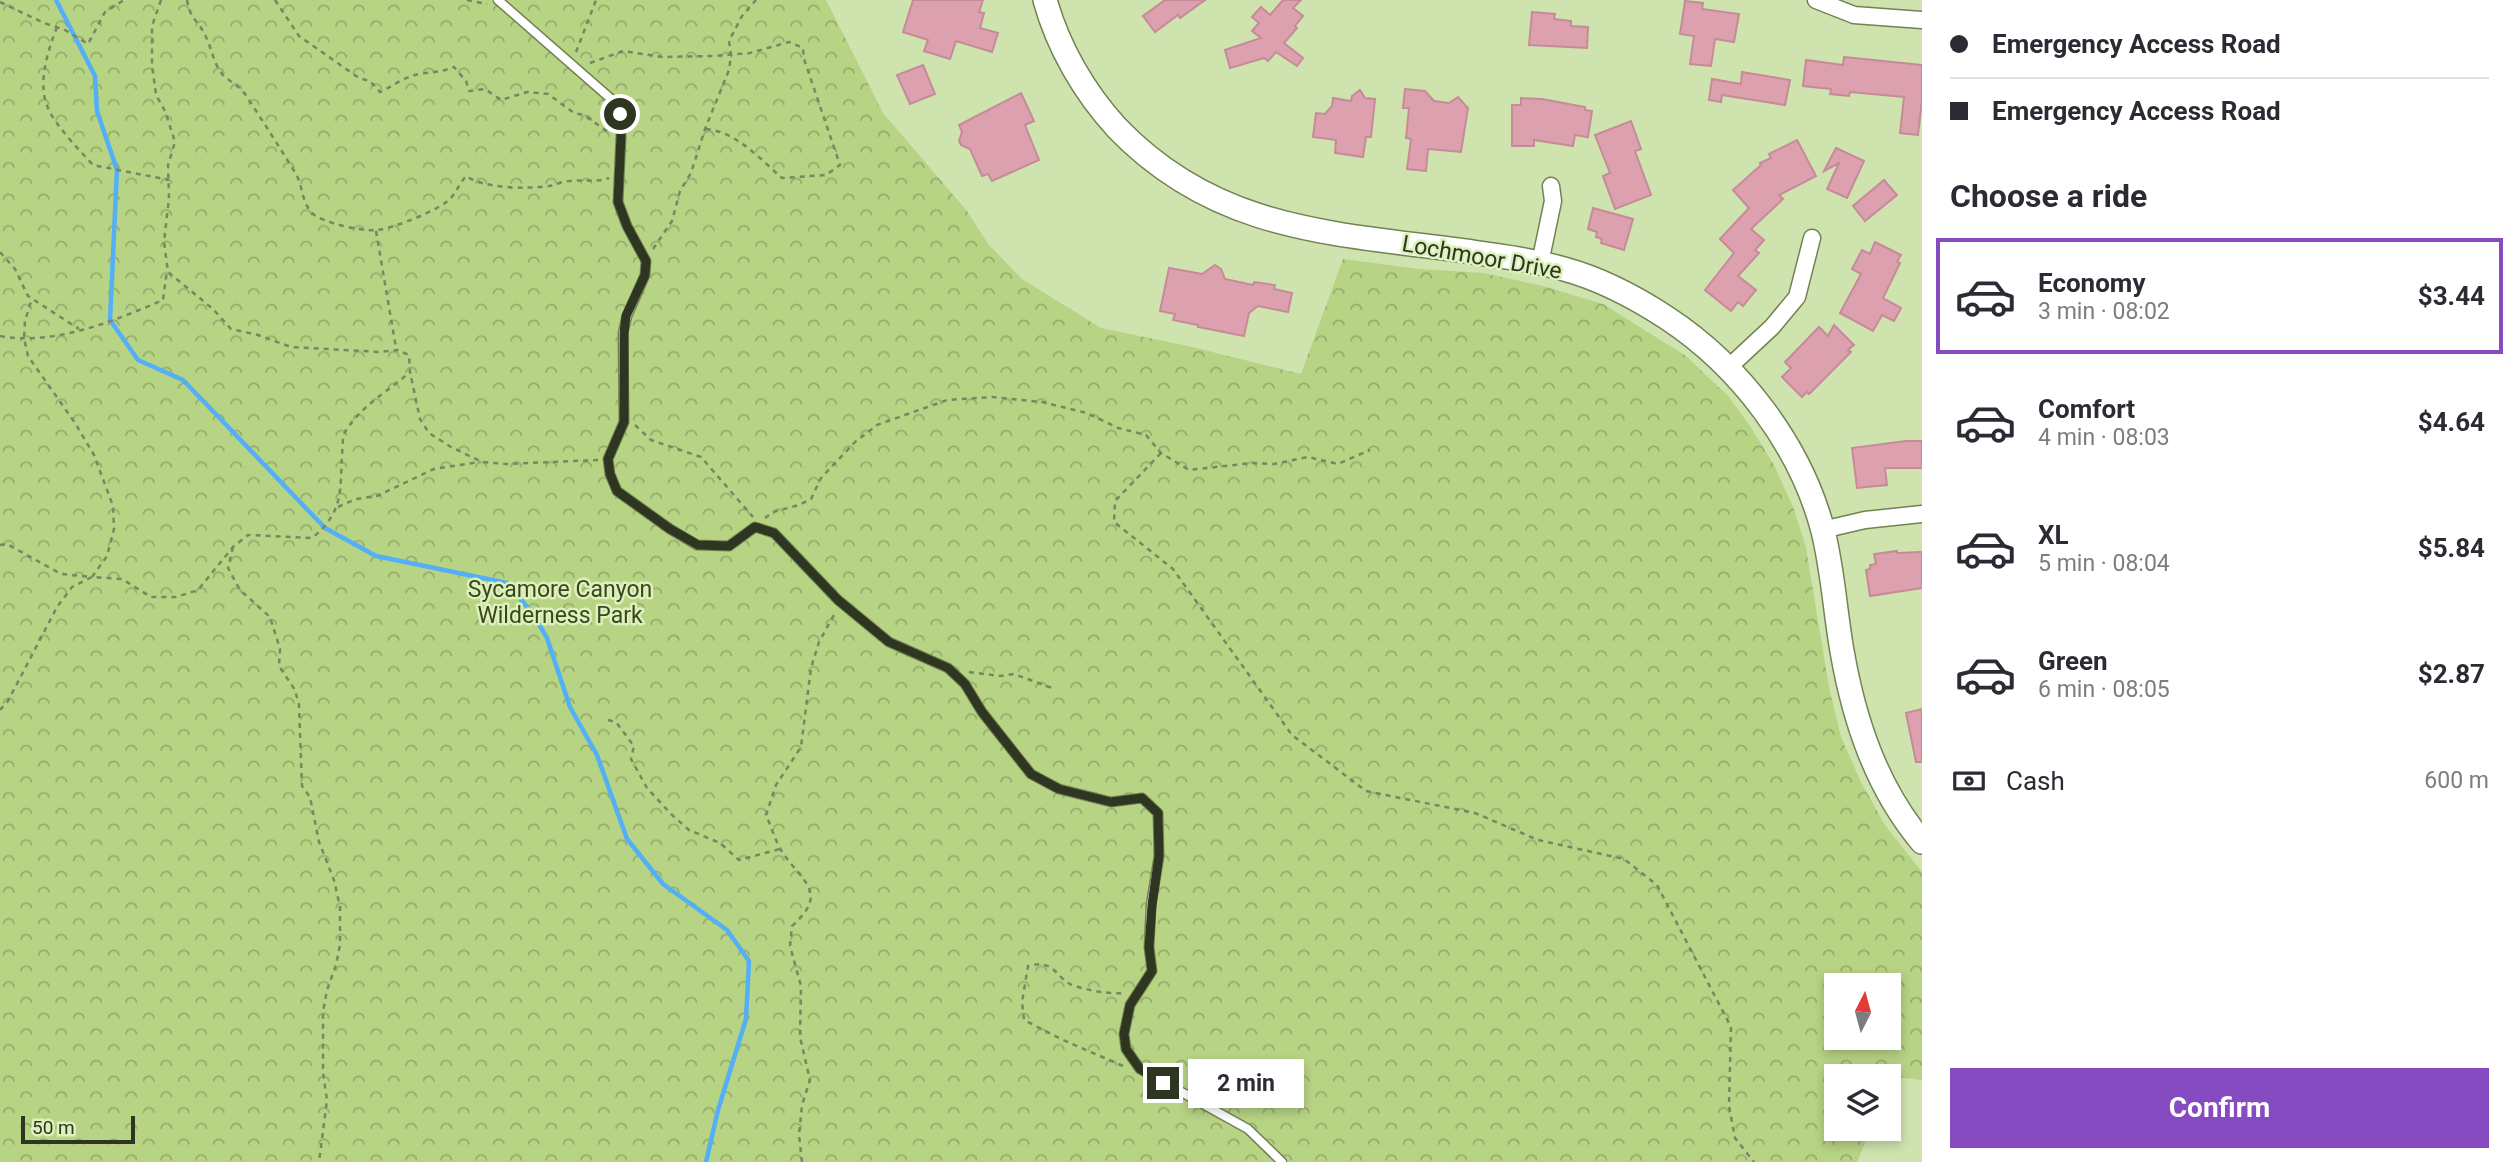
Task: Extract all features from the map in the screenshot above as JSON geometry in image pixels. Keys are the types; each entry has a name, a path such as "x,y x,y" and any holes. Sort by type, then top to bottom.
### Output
{"street":[{"name":"Lochmoor Drive","path":"1045,0 1064,50 1079,78 1110,119 1153,161 1211,198 1242,211 1298,227 1517,258 1586,276 1625,293 1689,334 1728,368 1755,400 1785,445 1804,481 1822,530 1842,649 1861,732 1888,791 1922,842"},
{"path":"1816,0 1854,15 1922,20"},
{"path":"1540,263 1553,201 1551,186"},
{"path":"1728,368 1772,327 1797,297 1812,238"},
{"path":"1822,530 1875,518 1922,514"}],"lane":[{"path":"498,0 610,98 620,114 618,202 627,226 646,261 645,275 626,316 624,422 608,459 610,474 617,491 670,529 698,545 729,546 755,527 774,533 833,595 889,642 948,668 965,684 982,712 1031,774 1059,789 1111,802 1142,798 1158,813 1159,856 1149,947 1152,971 1130,1005 1124,1034 1126,1049 1140,1069 1248,1129 1282,1162"}],"path":[{"path":"0,2 88,44 105,12 124,0"},
{"path":"161,0 152,26 152,65 156,94 165,111 175,142 169,165 164,242 168,272 231,329 291,347 380,352 397,350 409,355 420,419 429,433 482,462"},
{"path":"187,0 189,11 205,33 223,75 241,87 278,142 296,175 309,210 318,218 376,231 420,216 451,198 466,176 476,183 513,187 551,186 560,181 596,182 618,174"},
{"path":"275,0 299,36 359,78 370,81 380,92 403,79 418,74 439,73 454,67 466,81 468,91 485,89 501,100 527,92 548,94 574,113 584,115 604,130 621,136"},
{"path":"573,65 596,0"},
{"path":"646,261 672,221 680,191 691,173 705,129 729,71 729,41 742,16 756,0"},
{"path":"57,27 47,52 44,85 47,108 93,165 169,180"},
{"path":"573,65 623,51 663,57 731,55 750,53 789,42 803,48 804,59 840,165 826,175 782,178 740,141 717,130 705,129"},
{"path":"376,231 397,350"},
{"path":"0,252 15,269 32,299 79,329"},
{"path":"0,336 54,336 125,316 163,300 167,263"},
{"path":"0,710 8,701 57,607 72,587 92,577 107,556 114,529 113,506 94,455 28,356 24,338 25,321 32,299"},
{"path":"0,544 7,544 61,573 122,579 150,597 176,597 198,590 233,547 248,535 312,538 325,528 338,507 342,485 344,435 367,405 410,372"},
{"path":"755,527 773,512 811,499 821,478 855,442 877,425 947,400 993,397 1042,402 1087,413 1118,428 1146,435 1161,453 1189,470 1252,463 1274,464 1308,457 1338,464 1370,450"},
{"path":"624,422 637,426 651,440 701,457 739,498 755,519 755,527"},
{"path":"1161,453 1115,501 1114,522 1173,569 1292,735 1366,791 1475,813 1538,840 1624,859 1657,885 1731,1027 1729,1106 1735,1139 1754,1162"},
{"path":"338,507 356,499 377,496 434,469 482,462 581,463 608,459"},
{"path":"233,547 228,568 240,590 270,617 280,649 279,666 295,690 299,705 302,786 310,797 319,842 334,880 340,906 340,945 323,1012 323,1073 327,1100 319,1162"},
{"path":"802,1162 799,1135 802,1105 810,1080 800,1037 801,986 790,946 792,926 807,913 811,893 804,877 780,849 766,815 776,785 801,747 811,668 819,642 835,614 833,595"},
{"path":"948,668 1000,676 1014,674 1052,688"},
{"path":"608,720 616,722 634,746 631,759 647,788 689,830 720,843 739,860 780,849"},
{"path":"1138,992 1111,993 1073,986 1055,970 1039,963 1028,966 1022,1002 1024,1020 1122,1066 1140,1069"}],"green space":[{"name":"Sycamore Canyon Wilderness Park","path":"0,0 826,0 883,113 967,211 988,244 1022,279 1101,328 1301,374 1343,259 1420,269 1483,273 1543,286 1603,304 1686,356 1728,396 1774,465 1794,509 1806,548 1829,687 1841,737 1861,782 1885,825 1922,872 1922,1080 1901,1078 1901,1064 1824,1064 1824,1141 1866,1141 1857,1162 0,1162"}],"building":[{"path":"913,0 983,0 979,12 984,13 980,28 998,33 992,52 956,41 950,59 924,51 928,40 903,32"},
{"path":"1165,0 1205,0 1155,32 1143,16"},
{"path":"1283,0 1301,0 1293,8 1303,16 1284,43 1303,58 1297,66 1276,52 1268,61 1264,58 1230,68 1225,50 1261,38 1252,31 1259,23 1252,17 1261,7 1270,15"},
{"path":"1685,1 1703,3 1702,9 1739,14 1734,42 1715,39 1711,66 1690,64 1694,36 1680,34"},
{"path":"1532,12 1555,14 1554,19 1571,21 1571,26 1588,27 1587,48 1529,45"},
{"path":"1844,57 1922,65 1918,135 1900,133 1904,97 1850,92 1849,96 1830,94 1831,89 1803,86 1806,60 1843,65"},
{"path":"923,65 935,94 910,104 897,75"},
{"path":"1742,72 1790,80 1785,105 1722,95 1721,102 1709,100 1712,79 1741,84"},
{"path":"1405,89 1425,91 1434,101 1449,103 1458,97 1468,108 1461,152 1428,149 1426,171 1407,169 1411,139 1406,138 1409,108 1403,108"},
{"path":"1360,90 1365,98 1375,99 1371,137 1366,137 1363,157 1335,153 1336,140 1313,137 1316,113 1325,114 1332,106 1333,98 1351,101 1352,96"},
{"path":"1021,93 1034,121 1025,125 1039,160 992,181 988,174 982,176 970,149 961,145 959,141 962,132 959,125"},
{"path":"1521,98 1542,99 1585,107 1585,110 1592,111 1588,137 1575,135 1573,146 1534,140 1534,146 1512,146 1512,105 1521,105"},
{"path":"1631,121 1641,149 1635,151 1651,195 1615,209 1603,176 1610,173 1595,135"},
{"path":"1797,140 1816,176 1779,195 1783,199 1751,229 1764,240 1755,250 1759,253 1738,276 1756,290 1743,306 1738,302 1731,311 1705,290 1734,253 1720,239 1749,208 1733,190 1761,165 1760,163 1771,158 1769,154"},
{"path":"1836,148 1864,161 1847,198 1827,189 1839,163 1824,171"},
{"path":"1884,180 1897,195 1865,221 1853,206"},
{"path":"1593,208 1633,219 1624,250 1601,243 1602,239 1596,237 1597,232 1588,229"},
{"path":"1875,242 1901,255 1897,262 1900,263 1883,298 1901,308 1894,321 1882,315 1873,331 1840,313 1861,274 1852,269 1862,250 1870,254"},
{"path":"1215,265 1221,269 1225,279 1253,285 1254,282 1275,285 1274,289 1292,293 1288,312 1258,306 1249,313 1244,336 1173,320 1175,314 1160,311 1169,268 1202,274"},
{"path":"1834,325 1854,345 1848,350 1851,352 1809,394 1807,392 1802,397 1782,377 1791,368 1785,362 1819,327 1828,336"},
{"path":"1922,441 1922,468 1885,468 1887,485 1857,488 1852,448"},
{"path":"1922,552 1922,588 1870,596 1866,570 1870,569 1870,565 1876,564 1874,554"},
{"path":"1922,709 1922,762 1916,762 1906,713"}],"waterway":[{"path":"56,0 95,76 97,111 117,170 110,320 138,360 183,380 325,528 376,556 507,583 533,614 547,638 570,707 597,755 627,839 663,884 727,930 749,961 746,1019 718,1110 706,1162"}],"route":[{"path":"620,114 618,202 636,246 646,261 645,275 626,316 622,348 624,422 608,459 610,474 617,491 670,529 698,545 729,546 755,527 774,533 838,600 889,642 948,668 965,684 982,712 1031,774 1059,789 1111,802 1142,798 1158,813 1159,856 1149,947 1152,971 1130,1005 1124,1034 1126,1049 1140,1069 1163,1083"}]}
